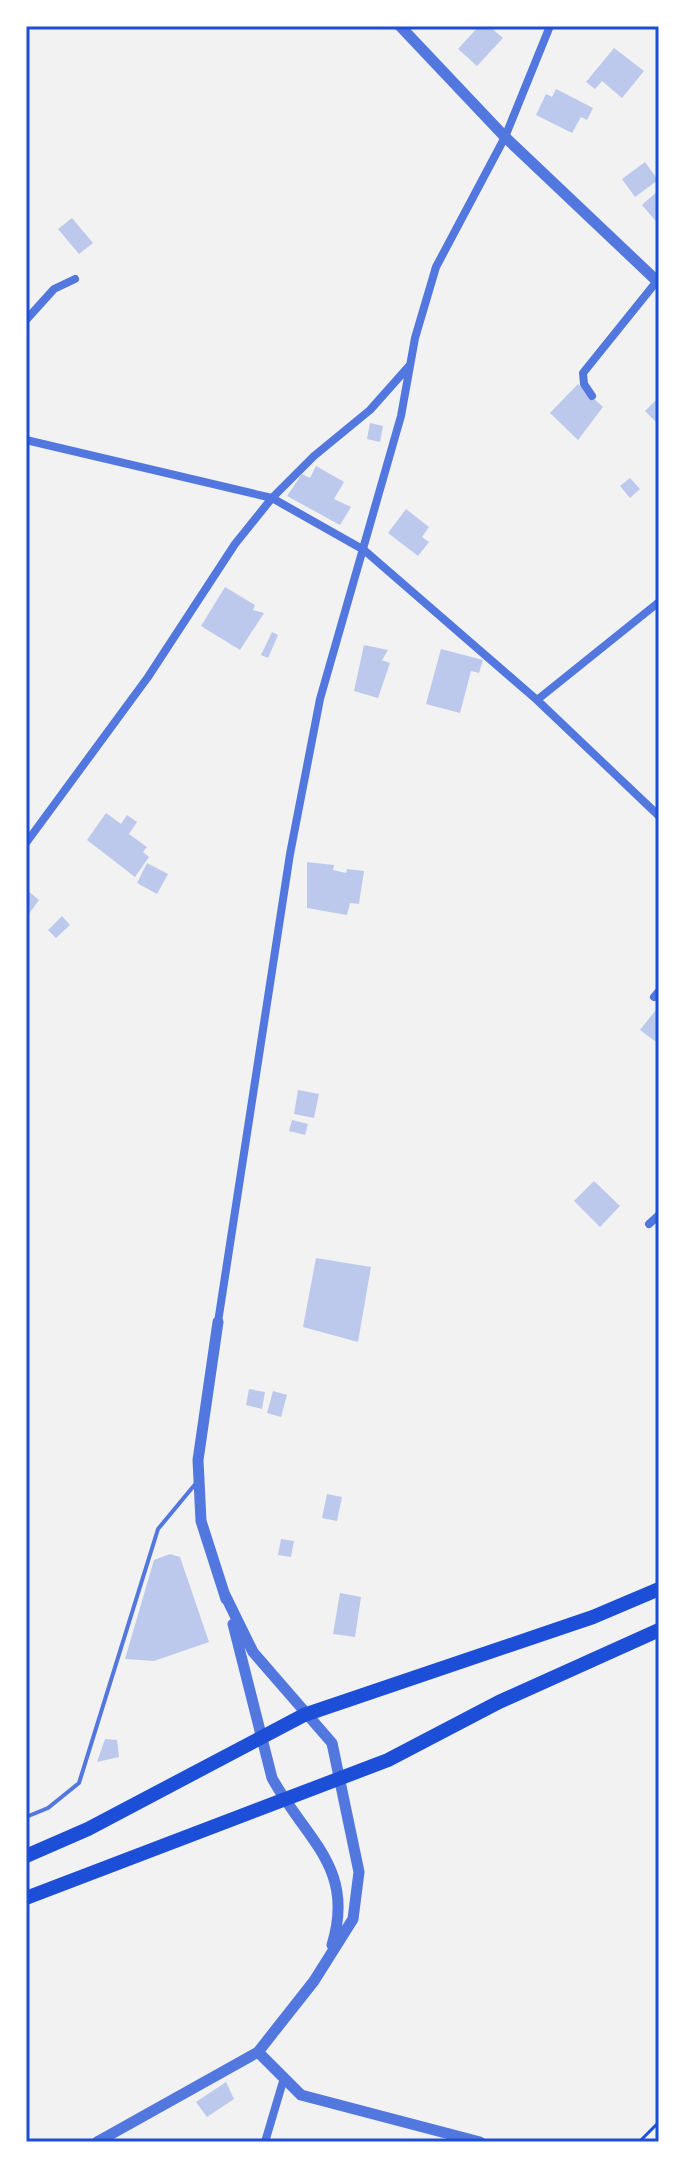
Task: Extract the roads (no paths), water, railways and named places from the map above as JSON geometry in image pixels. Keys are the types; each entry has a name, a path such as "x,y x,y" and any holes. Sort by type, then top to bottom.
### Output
{"highway":[{"path":"26,1856 88,1829 304,1715 593,1617 659,1589"},
{"path":"26,1898 388,1760 499,1702 659,1630"}],"street":[{"path":"400,26 505,137 658,282 583,373 584,384 592,396"},
{"path":"314,1981 333,1943 340,1894 319,1845 284,1800 272,1778 260,1738 251,1688 201,1521 198,1460 290,854 320,699 401,416 436,267 505,137 550,26"},
{"path":"26,320 54,289 75,279"},
{"path":"26,843 148,677 235,544 272,498 314,456 370,410 411,364"},
{"path":"26,440 272,498 364,550 537,700 659,816"},
{"path":"537,700 659,602"},
{"path":"649,1224 659,1215"},
{"path":"97,2142 258,2052 314,1981 353,1919 359,1872 332,1743 304,1715 253,1652 225,1595"},
{"path":"258,2052 301,2095 480,2142"},
{"path":"265,2142 284,2078"}],"lane":[{"path":"26,1817 48,1808 79,1783 158,1529 199,1481"}]}
